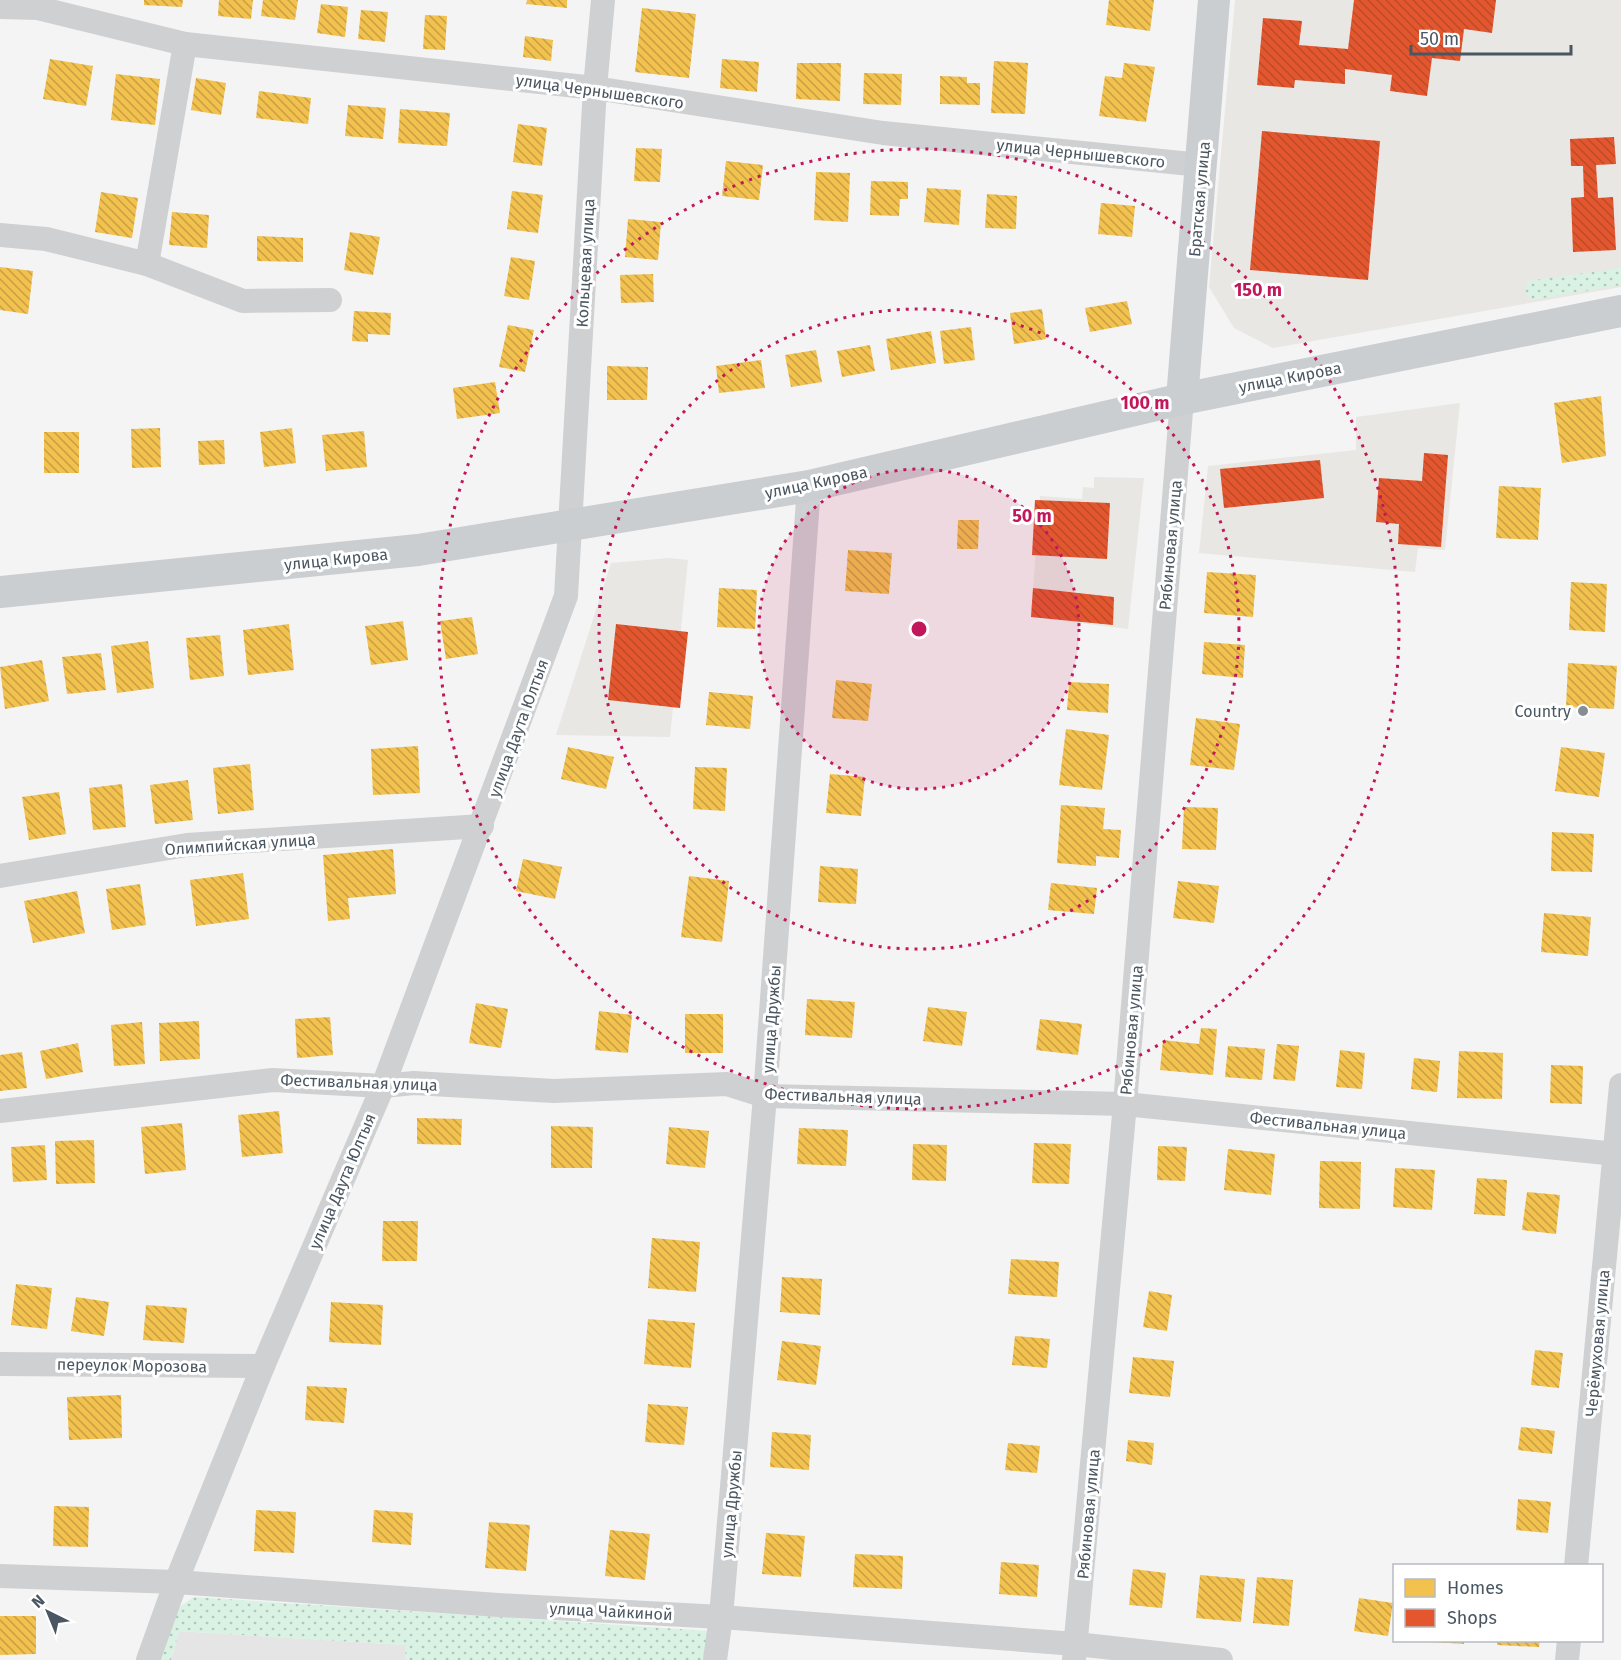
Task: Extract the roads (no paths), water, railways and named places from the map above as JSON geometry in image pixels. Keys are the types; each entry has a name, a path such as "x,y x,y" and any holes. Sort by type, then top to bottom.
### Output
{"main road":[{"name":"Братская улица","path":"1182,399 1214,0"},
{"name":"улица Кирова","path":"0,592 418,550 809,486 1182,399 1621,311"}],"street":[{"name":"Кольцевая улица","path":"570,526 595,88 603,0"},
{"name":"улица Чернышевского","path":"0,7 39,4 185,44 595,88 883,133 1202,165"},
{"path":"147,264 185,44"},
{"path":"0,235 46,239 147,264 243,301 330,300"},
{"name":"Рябиновая улица","path":"1075,1652 1125,1104 1182,399"},
{"name":"улица Дружбы","path":"715,1660 721,1617 765,1096 809,486"},
{"name":"улица Даута Юлтыя","path":"148,1660 176,1582 263,1366 383,1086 482,826 567,596 570,526"},
{"name":"Олимпийская улица","path":"0,876 187,845 482,826"},
{"name":"Фестивальная улица","path":"0,1111 273,1080 383,1086 414,1083 554,1091 728,1084 765,1096 1125,1104 1616,1154"},
{"name":"Черёмуховая улица","path":"1576,1564 1621,1085"},
{"name":"переулок Морозова","path":"0,1364 263,1366"},
{"name":"улица Чайкиной","path":"0,1576 176,1582 498,1605 721,1617 1075,1652 1221,1660"},
{"path":"1567,1660 1569,1642"}],"place":[{"name":"Country","path":"1583,711"}]}
